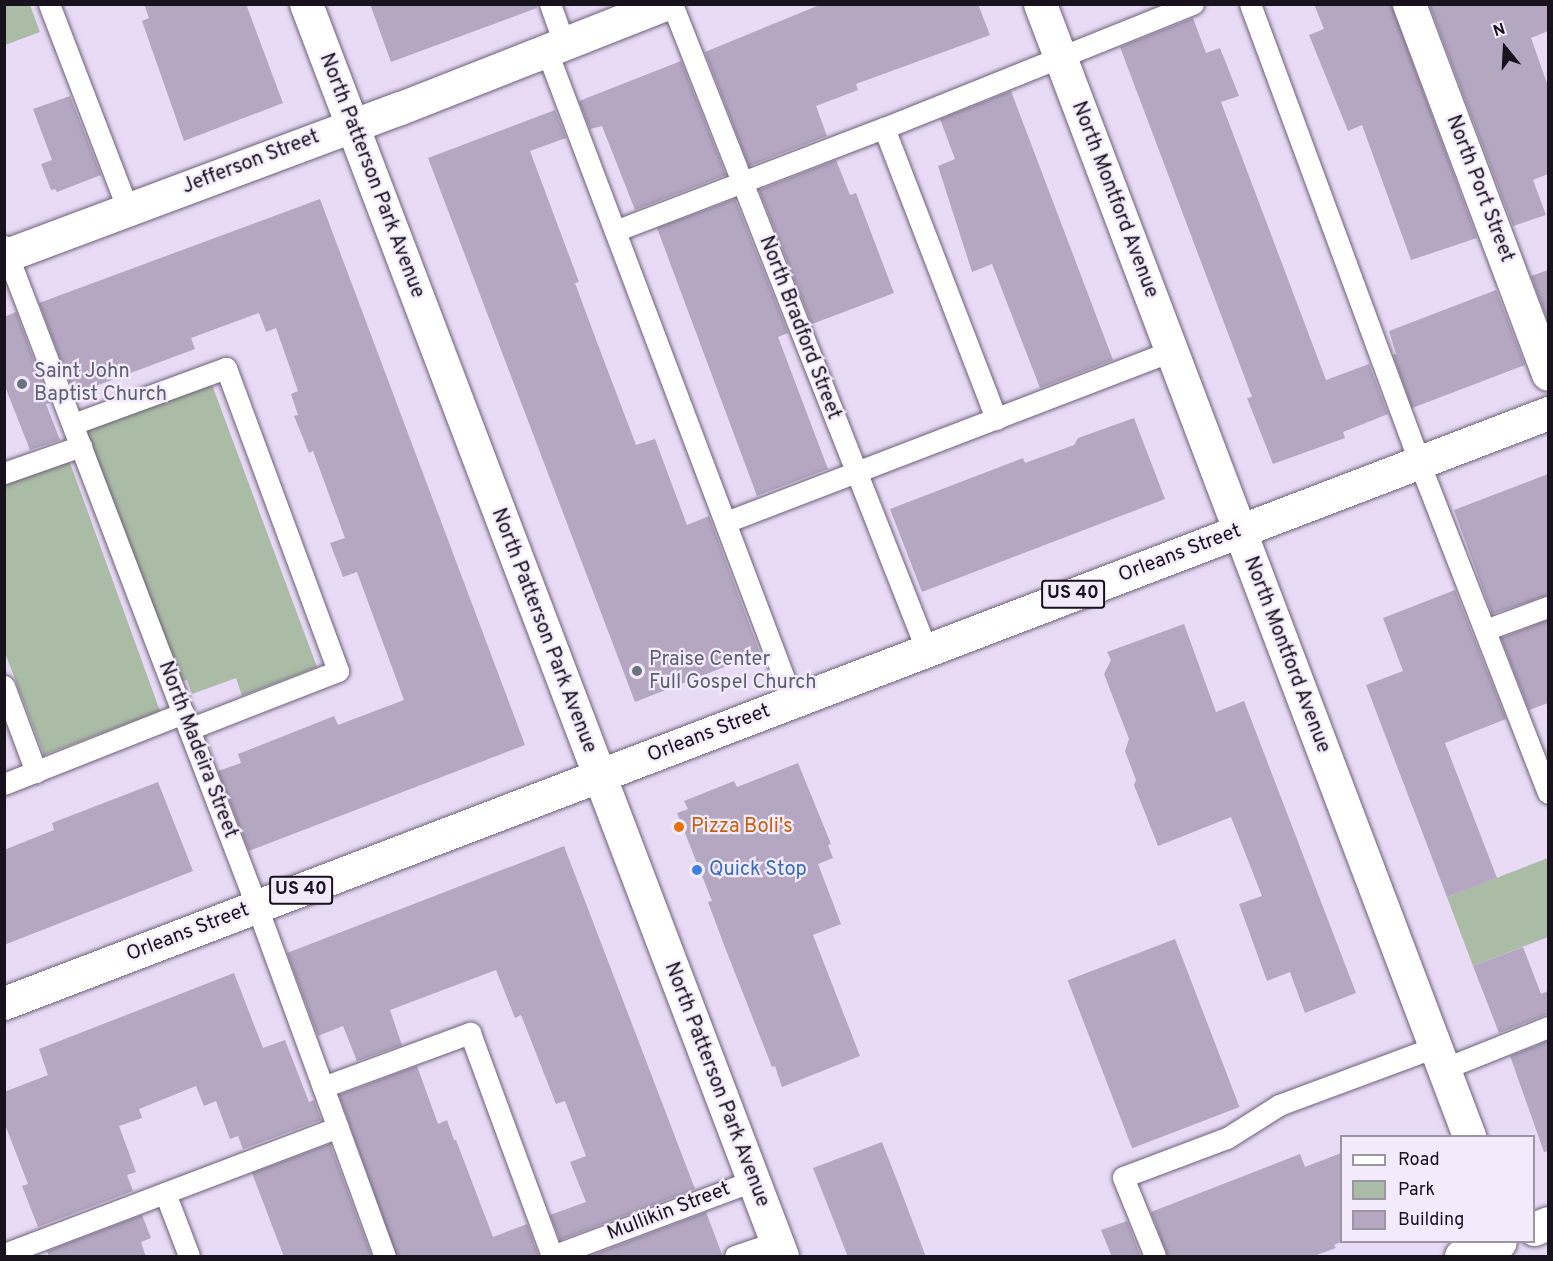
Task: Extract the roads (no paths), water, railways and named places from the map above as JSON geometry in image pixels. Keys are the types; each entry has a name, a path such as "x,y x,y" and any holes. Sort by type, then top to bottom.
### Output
{"street":[{"name":"North Patterson Park Avenue","path":"306,4 779,1249"},
{"name":"Jefferson Street","path":"6,252 128,210 352,126 665,4"},
{"name":"North Montford Avenue","path":"1040,4 1467,1135"},
{"name":"North Port Street","path":"1409,4 1548,374"},
{"name":"Orleans Street","path":"4,1003 1548,413"},
{"path":"1461,1257 1497,1243"},
{"path":"1508,1243 1514,1257"}],"lane":[{"path":"49,4 128,210"},
{"path":"550,4 555,46 615,231 793,702"},
{"name":"North Bradford Street","path":"672,4 927,651"},
{"path":"615,231 743,184 1193,4"},
{"path":"1250,4 1419,462 1548,793"},
{"path":"884,128 996,419"},
{"name":"North Madeira Street","path":"6,252 257,907 385,1257"},
{"path":"726,522 857,474 1171,351"},
{"path":"4,784 338,671 226,368 73,424"},
{"path":"4,473 81,446"},
{"path":"1485,630 1548,607"},
{"path":"4,686 36,772"},
{"path":"1155,1257 1124,1177 1227,1138 1278,1105 1548,1028"},
{"path":"323,1087 470,1033 552,1256"},
{"path":"4,1254 338,1127"},
{"name":"Mullikin Street","path":"552,1256 753,1181"},
{"path":"165,1193 189,1257"},
{"path":"735,1257 779,1249"}],"place":[{"name":"Saint John Baptist Church","path":"22,384"},
{"name":"Praise Center Full Gospel Church","path":"637,671"},
{"name":"Pizza Boli's","path":"679,827"},
{"name":"Quick Stop","path":"697,870"}]}
